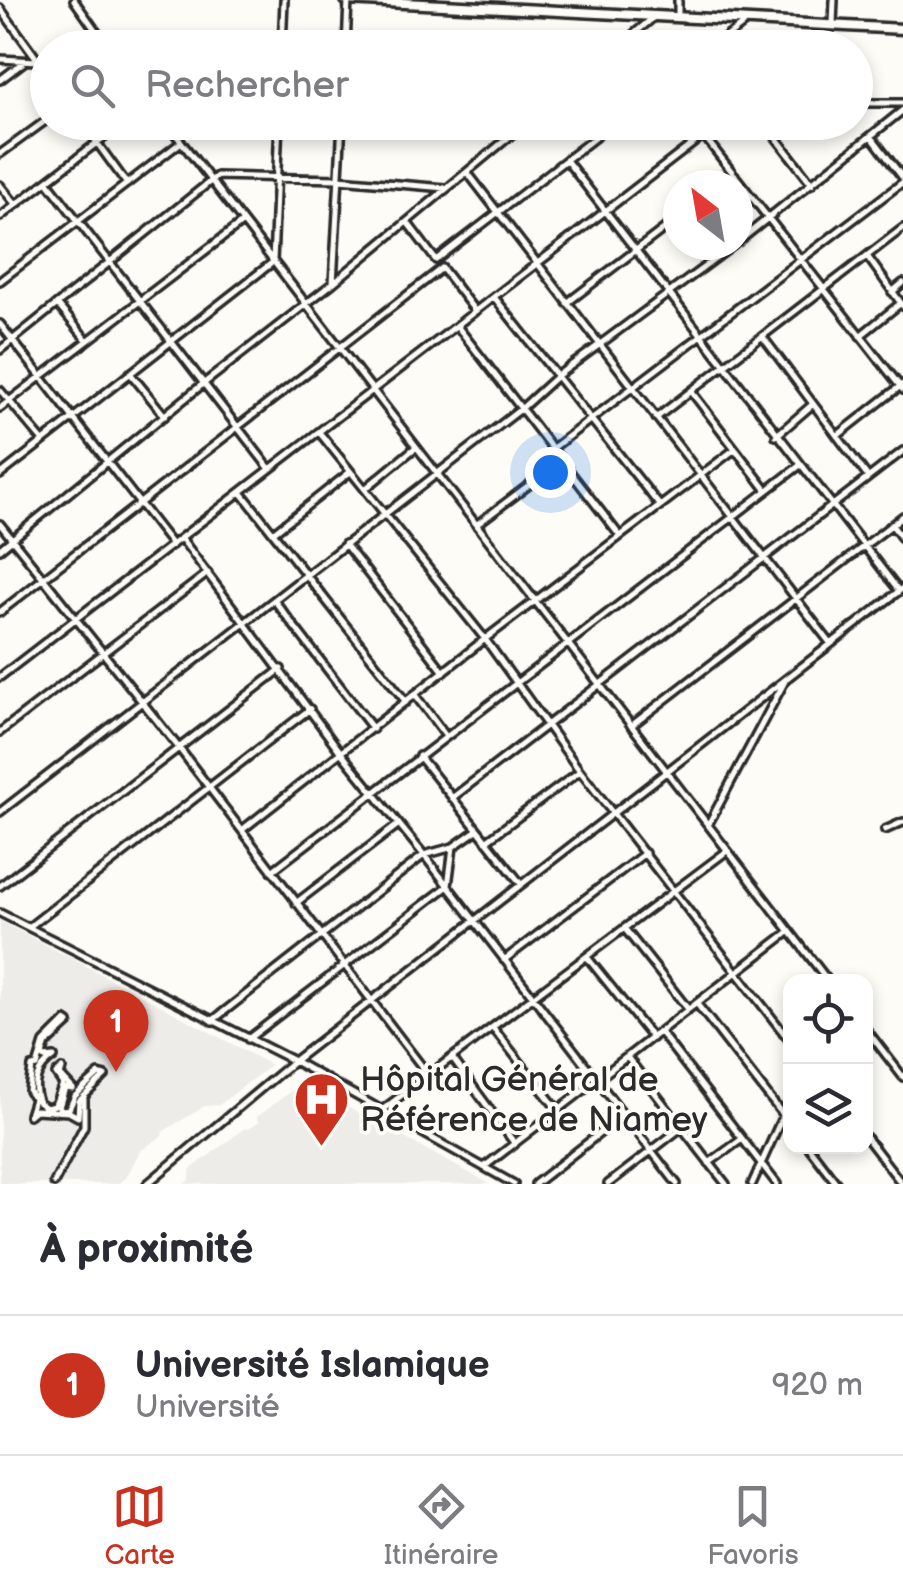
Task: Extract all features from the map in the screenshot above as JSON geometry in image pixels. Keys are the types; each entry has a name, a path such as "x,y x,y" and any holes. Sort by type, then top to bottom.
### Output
{"main road":[{"path":"347,0 521,3 656,15 901,27"}],"street":[{"path":"74,0 95,30"},
{"path":"283,30 284,0"},
{"path":"346,30 347,0"},
{"path":"678,0 678,16"},
{"path":"833,24 834,0"},
{"path":"0,5 30,49"},
{"path":"638,30 656,15"},
{"path":"735,30 748,20"},
{"path":"0,59 30,60"},
{"path":"0,80 26,60"},
{"path":"873,104 903,106"},
{"path":"873,134 903,106"},
{"path":"0,154 30,132"},
{"path":"552,448 903,180 873,139"},
{"path":"94,140 126,184"},
{"path":"0,217 102,140"},
{"path":"0,474 273,262 278,140"},
{"path":"334,283 341,140"},
{"path":"0,549 334,283 501,140"},
{"path":"436,260 592,140"},
{"path":"0,677 699,140"},
{"path":"707,140 730,170"},
{"path":"778,140 812,184"},
{"path":"753,230 866,140"},
{"path":"0,280 181,142 823,974"},
{"path":"147,1184 294,1061 901,590 799,466 566,160"},
{"path":"467,172 831,644"},
{"path":"0,350 210,180 224,174 448,188"},
{"path":"46,181 270,469"},
{"path":"0,185 16,205"},
{"path":"753,199 902,387 837,436"},
{"path":"0,408 243,222"},
{"path":"407,222 475,312"},
{"path":"656,418 903,228"},
{"path":"567,302 663,230"},
{"path":"860,336 902,304 866,256"},
{"path":"0,812 522,408 557,376 714,260"},
{"path":"0,612 442,268"},
{"path":"892,292 903,283"},
{"path":"494,297 660,506"},
{"path":"57,304 87,340"},
{"path":"0,324 172,545"},
{"path":"457,326 620,536"},
{"path":"763,336 868,477"},
{"path":"130,374 166,416"},
{"path":"0,390 43,441"},
{"path":"691,391 766,489"},
{"path":"776,436 814,404"},
{"path":"318,432 485,639 580,770 783,1031"},
{"path":"365,489 416,447"},
{"path":"242,830 735,448"},
{"path":"452,798 903,451"},
{"path":"476,525 562,460"},
{"path":"272,871 799,466"},
{"path":"274,532 350,471"},
{"path":"241,492 406,702"},
{"path":"631,726 903,516"},
{"path":"0,524 179,748 429,1076"},
{"path":"892,524 903,540"},
{"path":"181,538 342,754 424,854 676,1184"},
{"path":"345,544 444,672"},
{"path":"0,732 208,573"},
{"path":"273,599 372,729"},
{"path":"0,886 281,668"},
{"path":"708,825 786,678"},
{"path":"416,695 446,735"},
{"path":"29,927 310,710"},
{"path":"418,756 521,884"},
{"path":"486,841 580,770"},
{"path":"885,830 903,822"},
{"path":"296,904 399,824"},
{"path":"212,1021 424,854 453,847 477,830"},
{"path":"248,1038 448,886 453,847"},
{"path":"382,1110 728,850"},
{"path":"504,960 645,853"},
{"path":"0,913 294,1061 514,1184"},
{"path":"625,928 689,1010"},
{"path":"484,1167 790,931"},
{"path":"587,957 652,1038"},
{"path":"697,1003 783,1115 752,1184"},
{"path":"54,1183 84,1126 84,1097 105,1075 99,1074 90,1081 67,1110 59,1107 61,1098 66,1086 69,1091 73,1089 60,1075 62,1069 56,1074 63,1084 52,1107 41,1106 34,1090 39,1071 54,1057 42,1055 46,1044 69,1022 66,1020 44,1044 38,1066 32,1067 29,1092 34,1099 27,1114 35,1110 69,1112 78,1117 77,1106 84,1097"},
{"path":"493,1028 558,1110"},
{"path":"660,1032 776,1184"},
{"path":"873,1038 903,1077"},
{"path":"627,1057 726,1184"},
{"path":"452,1059 516,1144"},
{"path":"535,1184 624,1115"},
{"path":"611,1183 682,1127"},
{"path":"709,1163 742,1139"},
{"path":"873,1146 902,1184"},
{"path":"814,1154 837,1184"}],"shaded area":[{"path":"0,921 271,1065 219,1105 205,1106 162,1132 140,1151 126,1178 117,1184 0,1184"},
{"name":"Hôpital Général de Référence de Niamey","path":"302,1083 490,1184 184,1184 190,1179 190,1170 245,1128 258,1123 257,1117"}],"place":[{"name":"Université Islamique","path":"116,1072"},
{"name":"Hôpital Général de Référence de Niamey","path":"321,1149"}]}
